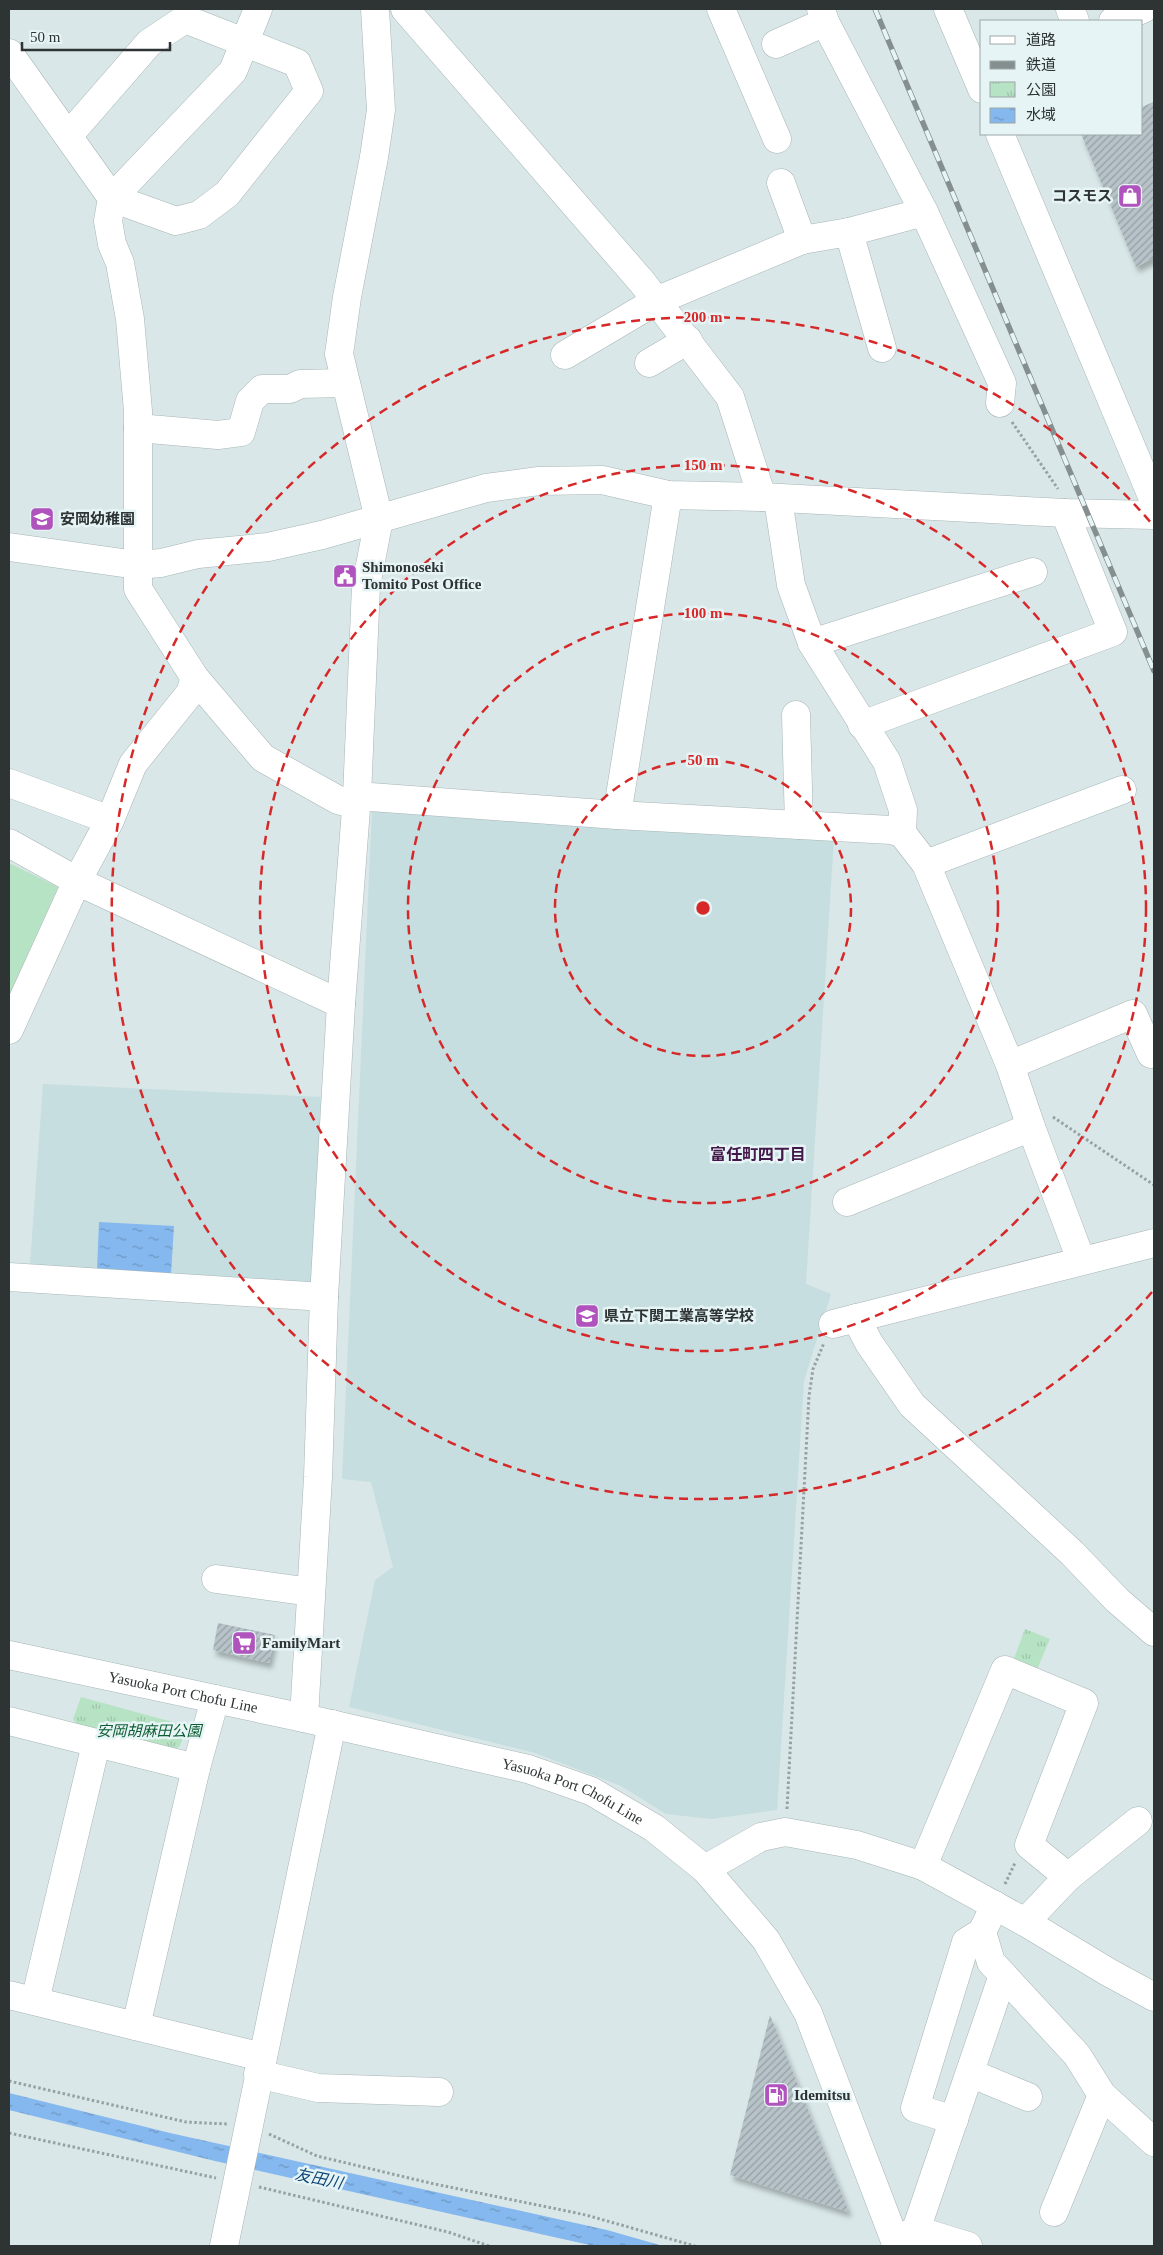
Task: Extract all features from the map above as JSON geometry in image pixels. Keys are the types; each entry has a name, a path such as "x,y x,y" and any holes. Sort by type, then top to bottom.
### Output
{"street":[{"path":"258,9 233,71 112,198 108,221 112,244 120,263 130,319 138,428 138,589 195,678 263,758 338,800 891,830 902,834 926,864 1010,1065 1041,1121 1081,1260"},
{"path":"304,1718 318,1477 324,1297 341,1004 357,800 366,586 379,519 344,383 339,354 347,297 374,157 381,110 375,9"},
{"path":"405,9 656,301 688,340 730,397 770,498 791,585 812,643 887,762 903,810 902,834"},
{"path":"721,9 738,69 768,131"},
{"path":"948,9 980,84"},
{"path":"1116,20 1143,9"},
{"path":"9,53 112,198 176,221 199,215 227,194 309,91 297,63 245,42 187,14 149,43 68,135"},
{"path":"776,44 823,15 924,212 1002,383 1000,402"},
{"path":"1000,135 1154,501"},
{"path":"781,183 802,240"},
{"path":"565,355 656,301 802,240 849,232 924,212"},
{"path":"849,232 882,348"},
{"path":"649,363 688,340"},
{"path":"138,428 218,435 241,432 250,401 262,389 290,389 300,384 344,383"},
{"path":"9,548 137,565 161,564 198,554 268,547 322,535 486,488 539,481 602,480 668,495 770,498 1065,513 1154,515"},
{"path":"616,815 668,495"},
{"path":"862,725 1113,632 1065,513"},
{"path":"812,643 1033,572"},
{"path":"9,1030 77,881 110,820 133,764 190,693 195,678"},
{"path":"796,715 799,825"},
{"path":"9,783 110,820"},
{"path":"926,864 1066,819 1122,790"},
{"path":"9,844 77,881 341,1004"},
{"path":"1010,1065 1133,1014 1151,1054"},
{"path":"847,1202 1041,1121"},
{"path":"844,1321 1081,1260 1154,1244"},
{"path":"9,1277 324,1297"},
{"path":"844,1321 869,1343 912,1405 1072,1553 1117,1600 1154,1632"},
{"path":"216,1579 311,1592"},
{"name":"Yasuoka Port Chofu Line","path":"9,1655 528,1768 590,1791 654,1828 705,1869 766,1940 808,2013 903,2239"},
{"path":"923,1866 1005,1670 1084,1703 1029,1845 1068,1877"},
{"path":"136,2026 196,1768 215,1699"},
{"path":"9,1721 196,1768"},
{"path":"224,2246 332,1724"},
{"path":"35,2001 96,1744"},
{"path":"1025,1922 1068,1877 1138,1821"},
{"path":"705,1869 761,1837 785,1832 857,1845 923,1866 1025,1922 1108,1972 1154,1997"},
{"path":"954,2120 915,2108 966,1942 982,1932 995,1905"},
{"path":"982,1932 991,1962 1077,2055 1102,2095 1154,2142"},
{"path":"968,2246 903,2239 954,2120 1003,1975"},
{"path":"9,1995 136,2026 260,2066 318,2088 439,2092"},
{"path":"970,2073 1028,2097"},
{"path":"1054,2212 1102,2095"}],"path":[{"path":"1000,402 1024,442 1058,489 1065,513"},
{"path":"1041,1121 1154,1185"},
{"path":"785,1832 813,1369 844,1321"},
{"path":"995,1905 1022,1849 1029,1845"},
{"path":"9,2082 186,2122 248,2125 317,2156 430,2183 586,2215 695,2246"}],"shaded area":[{"name":"県立下関工業高等学校","path":"372,808 834,838 806,1284 831,1294 804,1381 777,1810 711,1819 666,1814 621,1786 535,1753 349,1707 375,1580 393,1567 371,1482 342,1479"},
{"path":"43,1084 321,1097 310,1309 28,1292"}],"green space":[{"path":"9,863 58,887 9,996"},
{"path":"1025,1629 1050,1639 1035,1674 1012,1664"},
{"name":"安岡胡麻田公園","path":"81,1697 187,1726 180,1746 170,1753 79,1728 73,1719"}],"water":[{"path":"99,1222 174,1226 171,1274 97,1270"},
{"name":"友田川","path":"9,2093 170,2133 607,2230 663,2246 594,2246 215,2161 9,2110"}],"building":[{"name":"コスモス","path":"1153,102 1154,258 1136,267 1081,135 1143,135 1143,107"},
{"name":"FamilyMart","path":"218,1623 275,1635 269,1663 213,1650"},
{"name":"Idemitsu","path":"770,2015 849,2212 730,2175"}],"railway":[{"path":"875,9 1154,671"}],"place":[{"name":"コスモス","path":"1130,196"},
{"name":"安岡幼稚園","path":"42,519"},
{"name":"Shimonoseki Tomito Post Office","path":"345,576"},
{"name":"県立下関工業高等学校","path":"587,1316"},
{"name":"FamilyMart","path":"244,1643"},
{"name":"Idemitsu","path":"776,2095"}],"district":[{"name":"富任町四丁目","path":"758,1154"}]}
